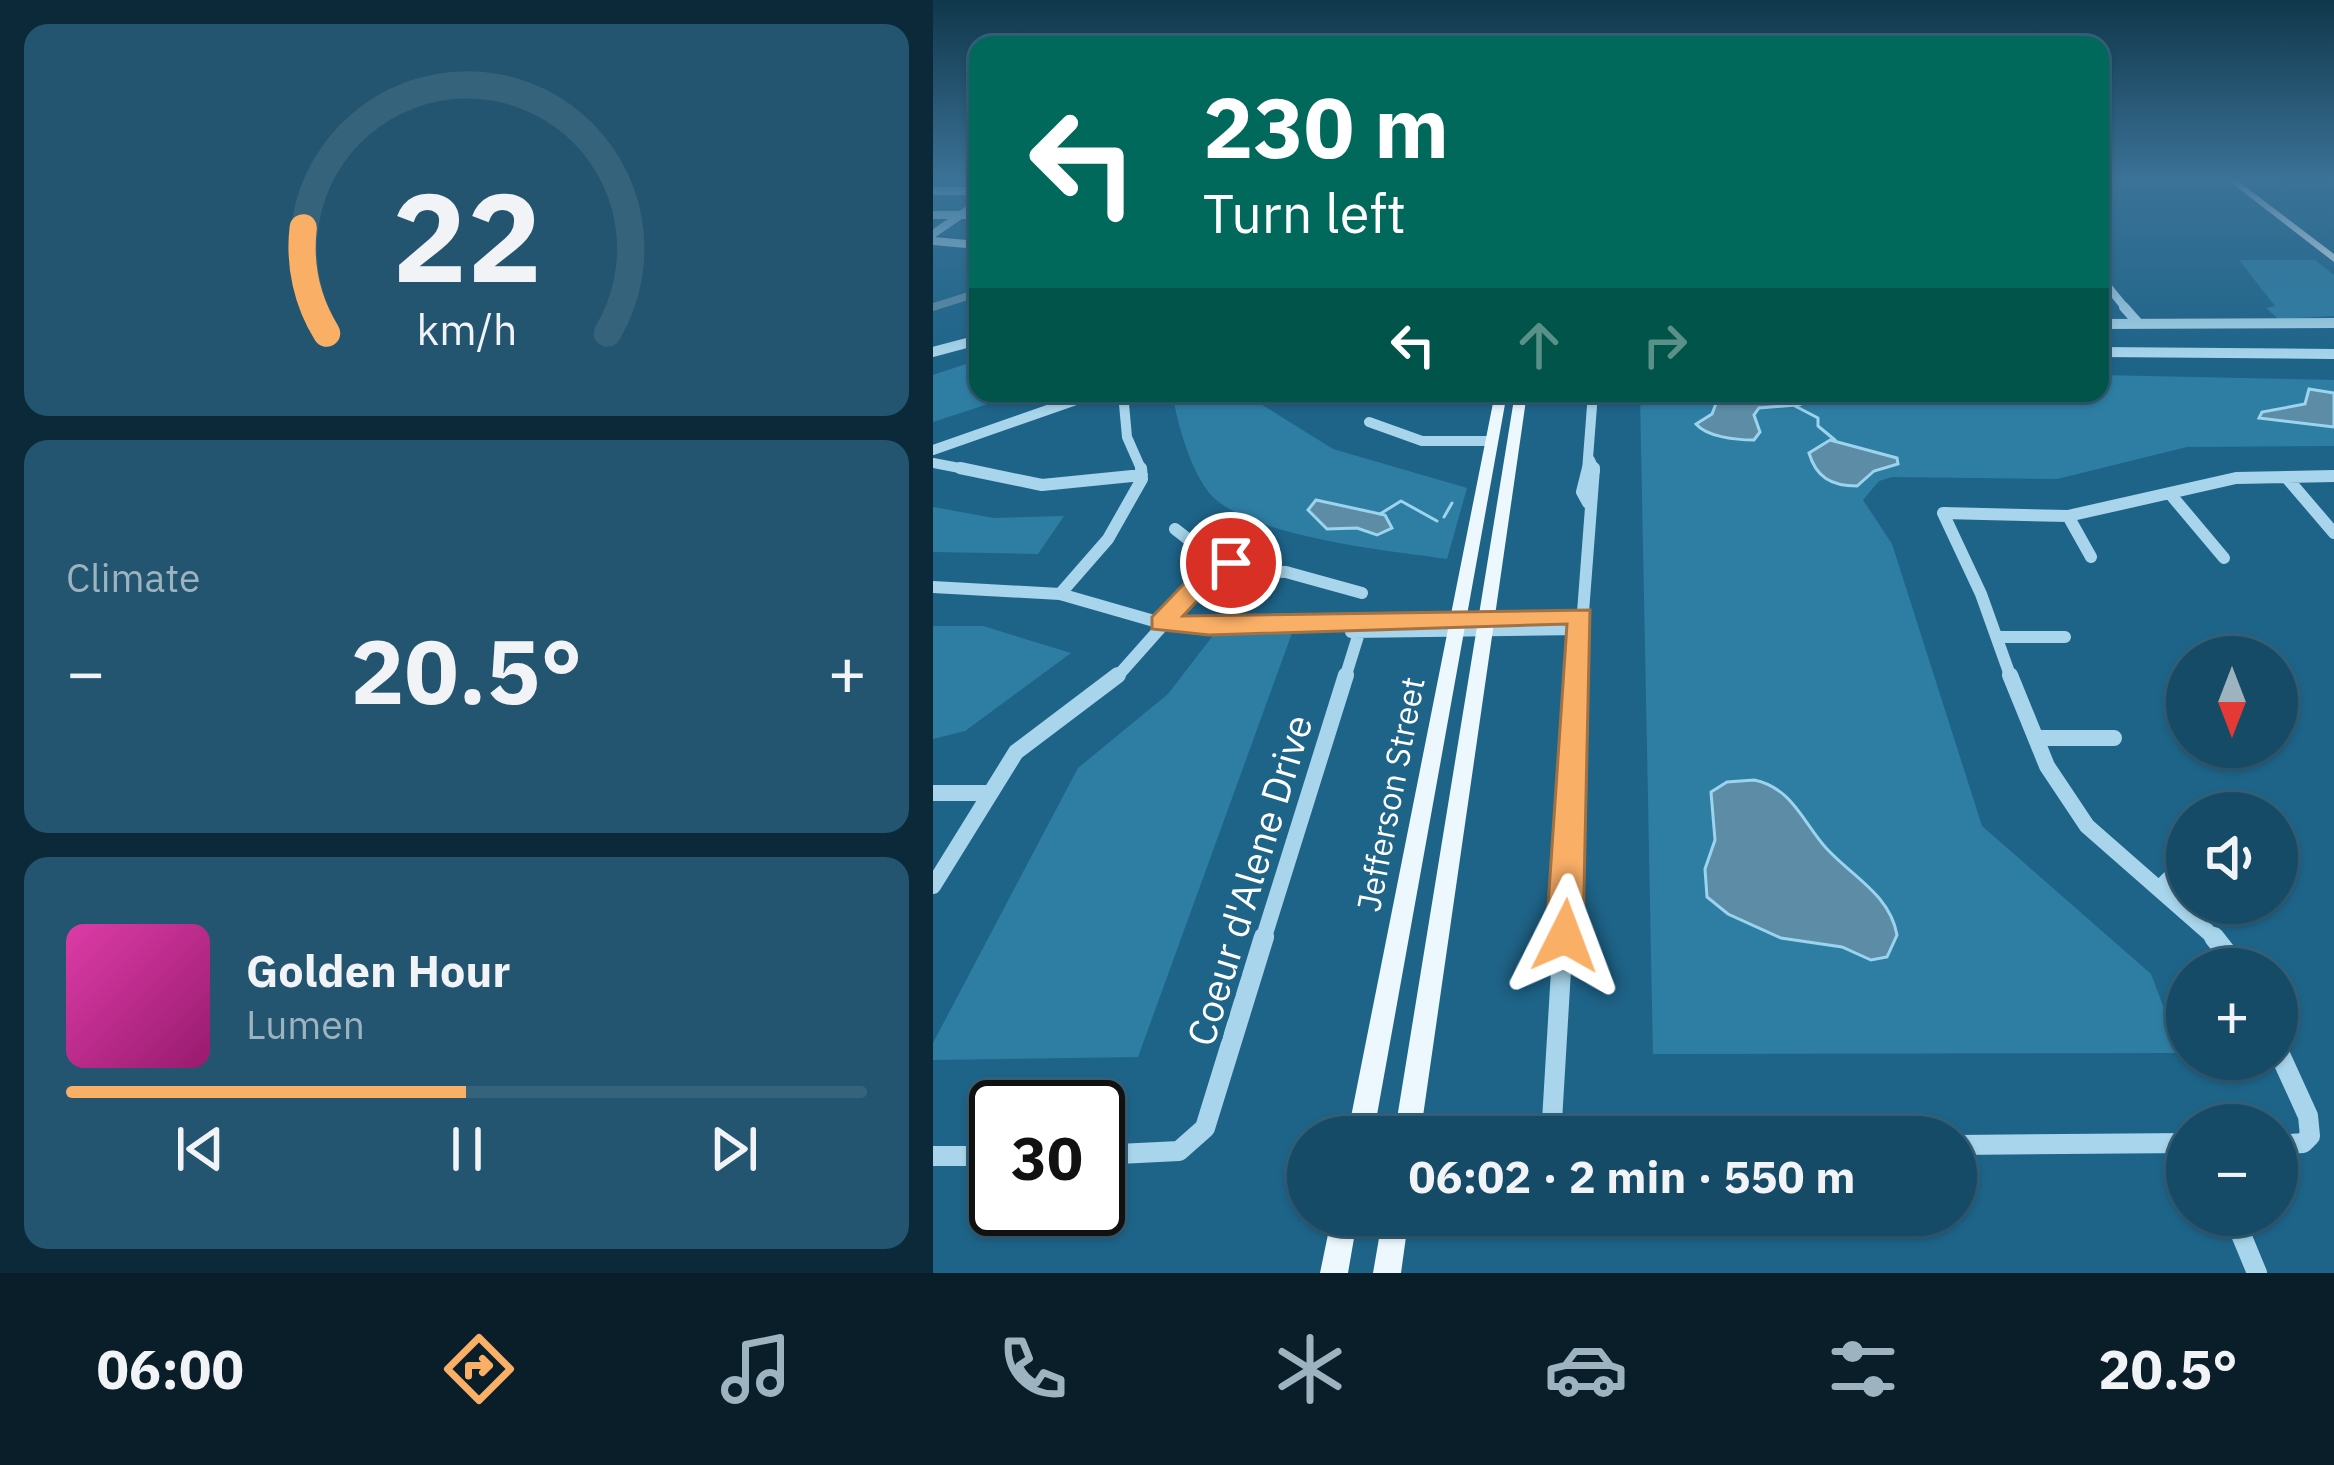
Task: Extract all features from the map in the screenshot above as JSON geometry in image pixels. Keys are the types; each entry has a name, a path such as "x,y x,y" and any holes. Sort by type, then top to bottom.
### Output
{"main road":[{"path":"2310,240 2334,259"},
{"name":"Jefferson Street","path":"1364,1116 1499,402"},
{"name":"Jefferson Street","path":"1410,1116 1520,402"},
{"path":"1492,441 1502,443 1498,470 1503,503"},
{"path":"1334,1273 1341,1236"},
{"path":"1387,1273 1393,1236"}],"street":[{"path":"2109,288 2139,324"},
{"path":"2109,324 2334,323"},
{"path":"933,352 969,342"},
{"path":"2109,352 2334,354"},
{"path":"937,449 1070,402"},
{"path":"1061,594 1108,539 1141,475 1127,436 1124,402"},
{"path":"1552,1116 1580,622 1588,503 1595,472 1590,460 1593,402"},
{"path":"1369,422 1422,441 1492,441"},
{"path":"933,463 1042,485 1141,475"},
{"path":"2225,948 2215,933 2087,827 2059,788 1967,562 1943,525 1943,513 2068,516 2236,478 2334,476"},
{"path":"2286,477 2334,532"},
{"path":"2171,495 2224,558"},
{"path":"2068,516 2091,557"},
{"path":"1175,530 1220,564 1342,580 1362,592"},
{"path":"933,886 1016,752 1109,685 1220,564"},
{"path":"933,587 1061,594 1161,623 1458,626"},
{"path":"1292,625 1360,632 1580,622"},
{"name":"Coeur d'Alene Drive","path":"1125,1155 1179,1151 1213,1112 1360,632"},
{"path":"1997,637 2065,638"},
{"path":"2037,738 2114,738"},
{"path":"933,794 988,794"},
{"path":"2161,886 2166,881"},
{"path":"2292,1080 2308,1116 2310,1136 2298,1143"},
{"path":"1977,1145 2166,1143"},
{"path":"933,1156 969,1156"},
{"path":"2242,1236 2257,1273"}],"shaded area":[{"path":"2239,260 2315,260 2334,275 2334,316 2278,319 2266,308 2275,306"},
{"path":"969,363 969,402 994,402 933,422 933,375"},
{"path":"2109,375 2334,380 2334,446 2187,447 2057,479 1892,477 1879,481 1863,500 1892,544 1982,826 2151,974 2166,1014 2166,1053 1653,1054 1640,402 2109,402"},
{"path":"2309,389 2334,393 2334,427 2259,418 2262,412 2305,404"},
{"path":"1174,402 1257,402 1333,449 1467,488 1447,559 1318,539 1250,519 1224,506 1207,490"},
{"path":"1717,402 1797,405 1759,408 1754,415 1760,432 1754,440 1714,435 1696,424 1712,414"},
{"path":"1830,440 1897,458 1898,464 1874,471 1857,486 1832,482 1820,474 1809,453"},
{"path":"1316,500 1385,515 1392,528 1377,535 1357,528 1327,529 1308,510"},
{"path":"933,507 994,518 1064,516 1038,554 933,552"},
{"path":"933,626 983,626 1071,653 965,731 933,739"},
{"path":"1215,633 1292,633 1138,1057 933,1060 933,1043 1078,768 1168,694"},
{"path":"1754,780 1788,798 1827,849 1879,898 1897,935 1887,957 1871,960 1842,947 1781,938 1728,914 1707,897 1705,869 1715,840 1711,792 1727,782"}],"waterway":[{"path":"933,307 969,296"},
{"path":"1795,406 1818,418 1818,426 1835,440"},
{"path":"1380,514 1401,501 1437,521"},
{"path":"1444,517 1452,503"}],"route":[{"path":"1231,563 1212,569 1161,623 1209,627 1581,616 1565,936"}]}
